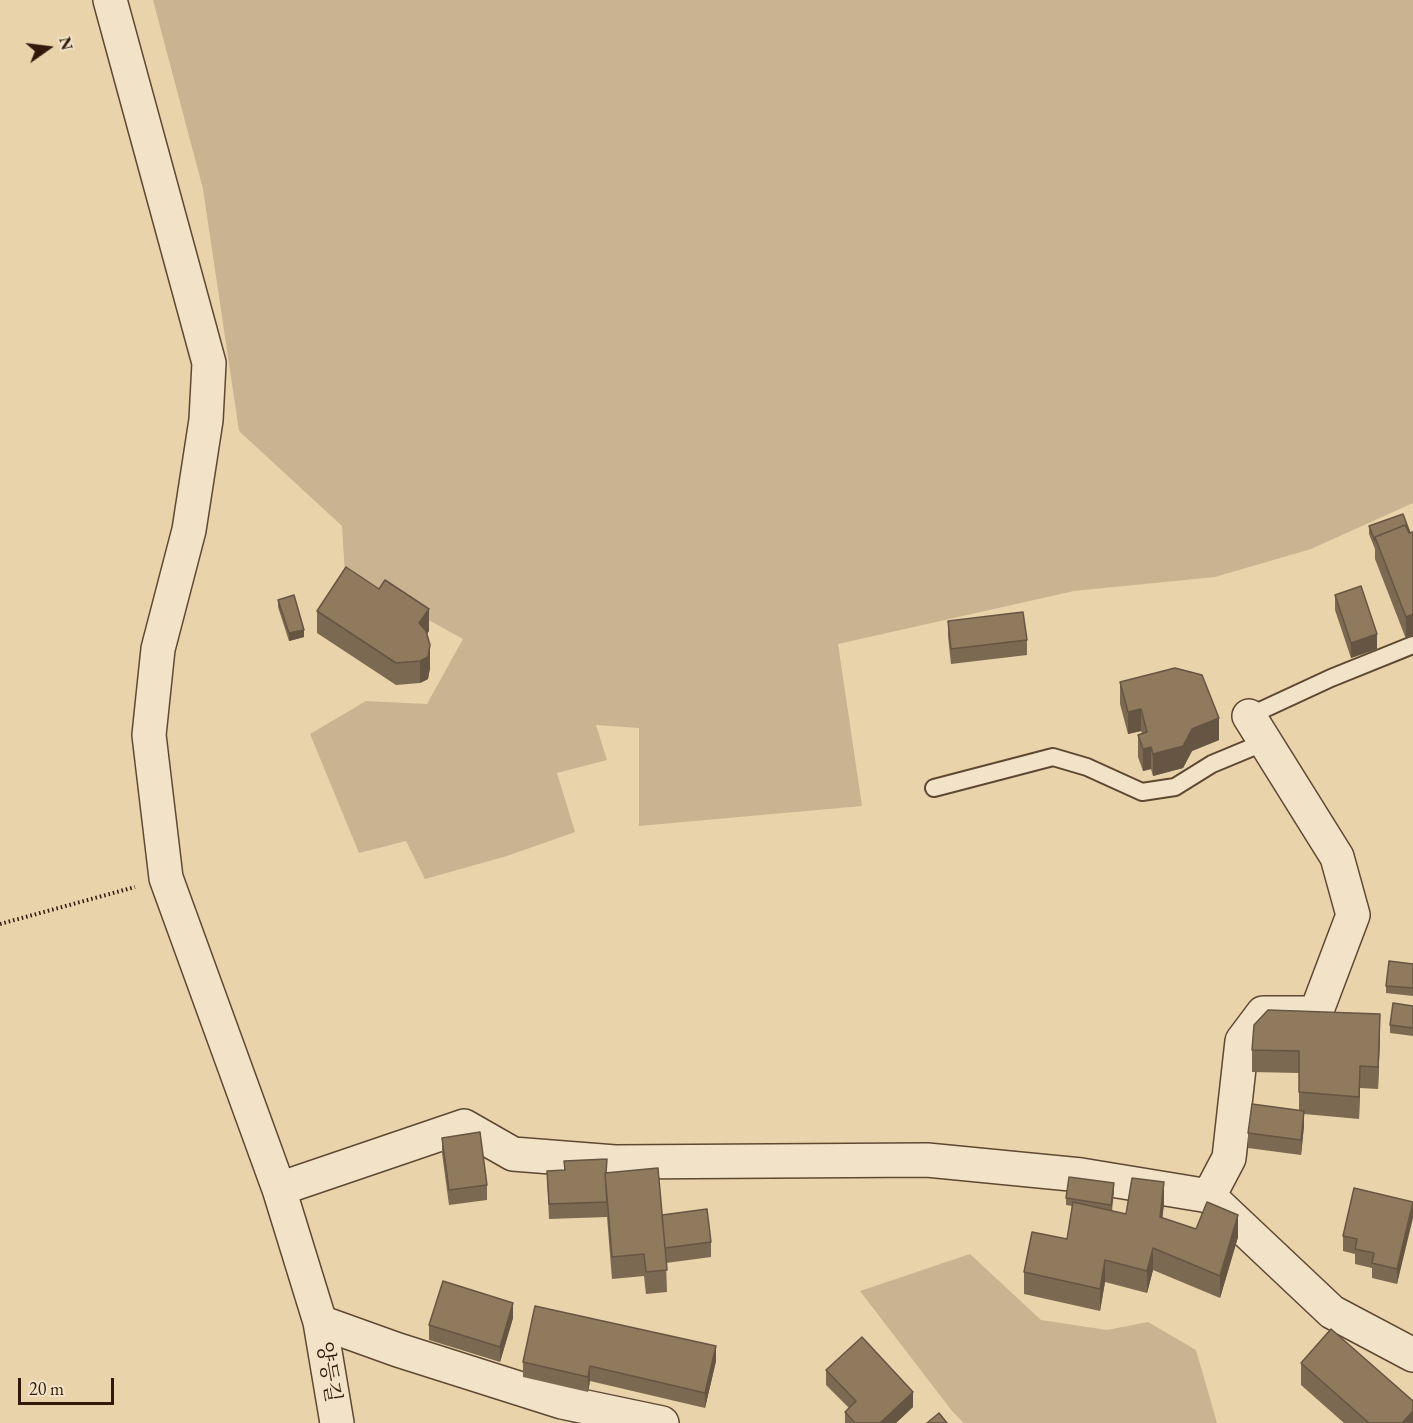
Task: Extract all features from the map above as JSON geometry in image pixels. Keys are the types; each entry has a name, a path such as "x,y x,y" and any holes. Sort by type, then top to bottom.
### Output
{"street":[{"name":"양등길","path":"110,0 209,363 207,420 189,530 158,649 149,735 166,879 279,1189 320,1322 337,1423"},
{"path":"1209,1196 1228,1158 1242,1041 1263,1013 1316,1013 1353,915 1337,857 1257,729"},
{"path":"279,1189 464,1126 513,1155 615,1162 927,1160 1081,1175 1209,1196 1332,1312 1413,1356"},
{"path":"320,1322 398,1350 562,1402 662,1423"}],"lane":[{"path":"934,788 1053,758 1087,767 1142,792 1175,787 1212,764 1257,729 1331,678 1413,645"}],"path":[{"path":"0,924 166,879"}],"shaded area":[{"path":"153,0 1413,0 1413,503 1311,549 1215,577 1074,591 838,644 862,806 639,826 639,728 596,725 607,760 557,773 575,832 507,856 425,879 406,841 359,853 310,734 366,701 427,704 463,639 345,574 342,526 239,431 203,189"},
{"path":"970,1254 1041,1320 1107,1330 1148,1322 1196,1350 1217,1423 964,1423 952,1411 860,1291"}],"building":[{"path":"1403,514 1410,533 1405,525 1375,537 1375,541 1369,526"},
{"path":"1405,525 1409,533 1413,532 1413,614 1406,617 1375,537"},
{"path":"346,567 379,589 385,580 429,609 419,623 426,631 430,645 428,657 420,661 396,663 317,611"},
{"path":"1361,586 1377,634 1351,643 1335,595"},
{"path":"294,595 304,630 289,633 278,600"},
{"path":"1023,612 1027,640 951,649 948,621"},
{"path":"1175,668 1202,675 1219,718 1192,729 1183,746 1153,754 1151,747 1143,749 1138,735 1147,732 1141,709 1128,712 1120,682"},
{"path":"1389,961 1413,964 1413,988 1386,986"},
{"path":"1393,1003 1413,1006 1413,1028 1390,1025"},
{"path":"1268,1010 1380,1014 1378,1067 1360,1066 1359,1097 1299,1092 1299,1051 1252,1050 1254,1025"},
{"path":"1252,1104 1304,1111 1301,1140 1248,1133"},
{"path":"480,1132 487,1185 449,1190 442,1138"},
{"path":"607,1159 605,1173 607,1202 549,1204 547,1171 565,1170 564,1161"},
{"path":"658,1168 667,1270 646,1272 644,1254 612,1257 605,1173"},
{"path":"1069,1177 1114,1183 1111,1205 1066,1198"},
{"path":"1132,1178 1164,1182 1160,1217 1196,1229 1207,1202 1238,1215 1220,1276 1153,1248 1147,1271 1105,1260 1100,1289 1024,1272 1032,1232 1067,1239 1073,1202 1126,1214"},
{"path":"1354,1188 1413,1202 1397,1269 1372,1263 1374,1253 1355,1249 1357,1239 1343,1236"},
{"path":"707,1209 711,1242 665,1248 662,1215"},
{"path":"443,1281 513,1303 500,1347 429,1325"},
{"path":"535,1306 716,1346 705,1393 590,1366 588,1377 523,1362"},
{"path":"1331,1329 1413,1401 1413,1411 1402,1423 1369,1423 1301,1363"},
{"path":"862,1337 913,1392 880,1423 855,1423 845,1412 856,1401 826,1370"},
{"path":"939,1413 947,1423 927,1423"}]}
